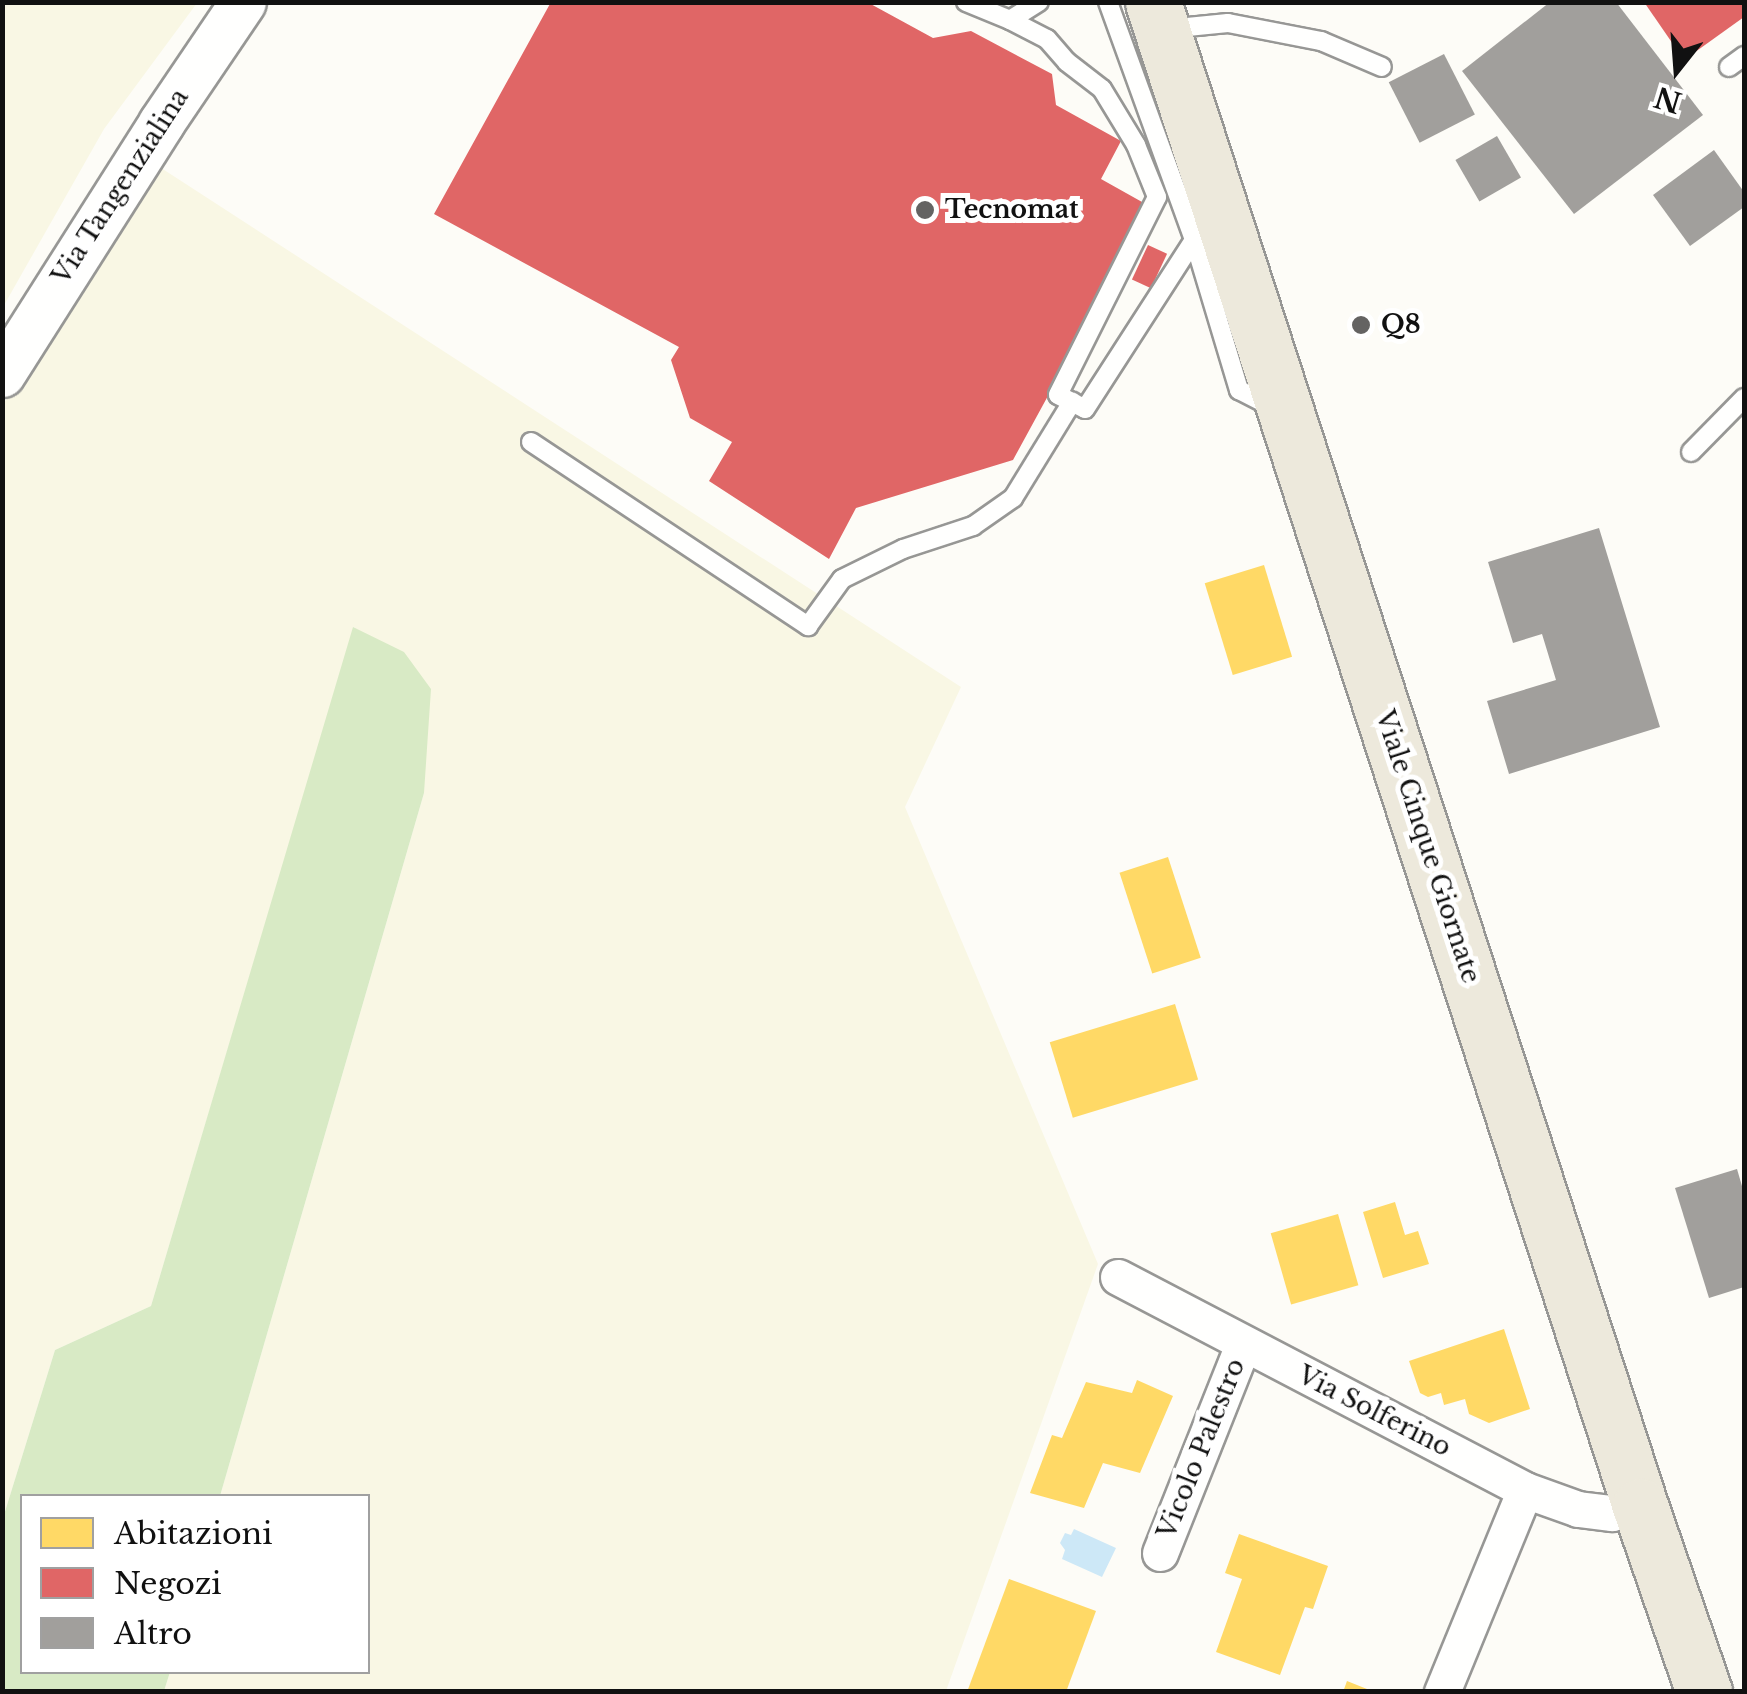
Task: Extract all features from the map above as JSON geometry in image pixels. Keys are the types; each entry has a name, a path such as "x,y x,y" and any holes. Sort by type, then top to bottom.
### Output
{"main road":[{"name":"Viale Cinque Giornate","path":"1157,16 1640,1506 1704,1692"}],"street":[{"name":"Via Tangenzialina","path":"2,374 160,124 243,2"},
{"name":"Via Solferino","path":"1118,1277 1525,1490 1578,1509 1612,1513 1640,1506"},
{"name":"Vicolo Palestro","path":"1160,1553 1243,1344"},
{"path":"1442,1692 1525,1490"}],"lane":[{"path":"966,2 1047,39 1102,89 1136,144 1157,197 1058,394 1085,409 1194,240"},
{"path":"1108,2 1194,240 1239,390 1288,416"},
{"path":"1010,20 1034,3"},
{"path":"1157,16 1228,22 1320,41 1382,66"},
{"path":"1691,452 1744,398"},
{"path":"531,442 808,626 842,579 903,549 973,526 1013,498 1072,402"}],"shaded area":[{"path":"3,2 197,3 104,129 3,307"},
{"path":"155,164 961,687 905,807 1098,1264 946,1691 164,1691 169,1674 370,1674 370,1494 221,1494 424,793 354,627 151,1306 55,1350 3,1518 3,405 66,294"}],"green space":[{"path":"353,627 404,652 431,689 424,793 221,1494 20,1494 20,1674 169,1674 164,1691 3,1691 3,1518 55,1350 151,1306"}],"water":[{"path":"1074,1529 1116,1548 1102,1577 1062,1559 1065,1550 1060,1543 1065,1533 1071,1535"}],"building: Abitazioni":[{"path":"1264,565 1292,657 1233,675 1205,583"},
{"path":"1168,857 1201,958 1152,974 1119,873"},
{"path":"1175,1004 1198,1080 1073,1118 1050,1042"},
{"path":"1395,1202 1405,1235 1418,1231 1429,1264 1383,1278 1363,1212"},
{"path":"1338,1214 1358,1285 1291,1304 1271,1233"},
{"path":"1504,1329 1530,1409 1489,1423 1469,1414 1465,1399 1444,1405 1441,1393 1428,1397 1420,1393 1409,1361"},
{"path":"1137,1380 1173,1396 1140,1473 1103,1463 1084,1508 1030,1493 1052,1435 1062,1438 1086,1382 1132,1393"},
{"path":"1239,1534 1328,1566 1313,1609 1305,1607 1280,1675 1216,1652 1242,1579 1225,1573"},
{"path":"1009,1579 1096,1611 1066,1692 967,1692"},
{"path":"1347,1681 1372,1691 1372,1692 1343,1692"}],"building: Negozi":[{"path":"551,2 867,2 933,38 971,31 1052,74 1056,105 1121,141 1101,179 1151,207 1013,460 856,508 829,559 709,481 732,442 690,418 671,360 679,347 434,214"},
{"path":"1644,2 1744,2 1744,17 1684,60"},
{"path":"1148,245 1167,254 1151,288 1132,279"}],"building: Altro":[{"path":"1550,2 1616,2 1703,115 1574,214 1462,71"},
{"path":"1444,54 1475,115 1420,143 1389,82"},
{"path":"1497,136 1521,178 1479,202 1455,160"},
{"path":"1714,150 1744,192 1744,207 1690,246 1653,195"},
{"path":"1599,528 1660,727 1509,774 1487,701 1556,680 1542,634 1513,643 1488,562"},
{"path":"1737,1169 1744,1193 1744,1287 1709,1298 1675,1188"}],"place":[{"name":"Tecnomat","path":"925,210"},
{"name":"Q8","path":"1361,325"}]}
